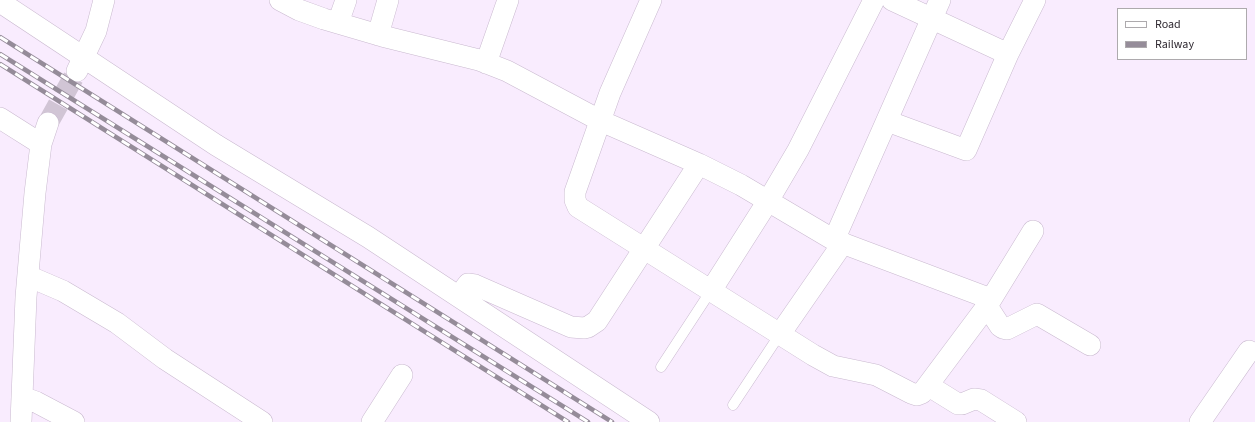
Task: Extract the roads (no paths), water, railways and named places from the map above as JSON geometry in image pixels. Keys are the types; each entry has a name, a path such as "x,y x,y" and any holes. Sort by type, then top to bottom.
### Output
{"street":[{"path":"80,64 96,31 104,0"},
{"path":"280,0 299,10 338,23 378,35 448,51 486,62 536,85 601,121 699,164 741,185 768,202 838,241 989,303 1000,326 1003,328 1007,329 1037,314 1090,345"},
{"path":"338,23 346,0"},
{"path":"378,35 388,0"},
{"path":"486,62 508,0"},
{"path":"651,0 610,93 575,192 575,200 578,207 712,289 780,334 833,366 866,372 911,394 917,395 922,393 929,386 989,303 1033,231"},
{"path":"712,289 768,202 798,150 874,0"},
{"path":"892,0 936,9 1008,54"},
{"path":"887,120 966,150 1008,54 1035,0"},
{"path":"0,2 80,64 368,237 649,422"},
{"path":"780,334 838,241 887,120 936,9"},
{"path":"0,118 41,144"},
{"path":"20,422 28,276 41,144 48,123"},
{"path":"466,301 463,293 468,284 474,285 571,327 584,328 597,321 699,164"},
{"path":"28,276 63,290 117,323 164,359 258,421"},
{"path":"1200,422 1249,351"},
{"path":"372,422 402,376"},
{"path":"929,386 958,404 974,399 981,400 1016,422"},
{"path":"22,397 36,402 74,422"}],"lane":[{"path":"661,367 712,289"},
{"path":"733,405 780,334"}],"tunnel":[{"path":"48,123 77,71"}],"railway":[{"path":"0,37 612,422"},
{"path":"0,54 588,422"},
{"path":"0,64 568,422"}]}
